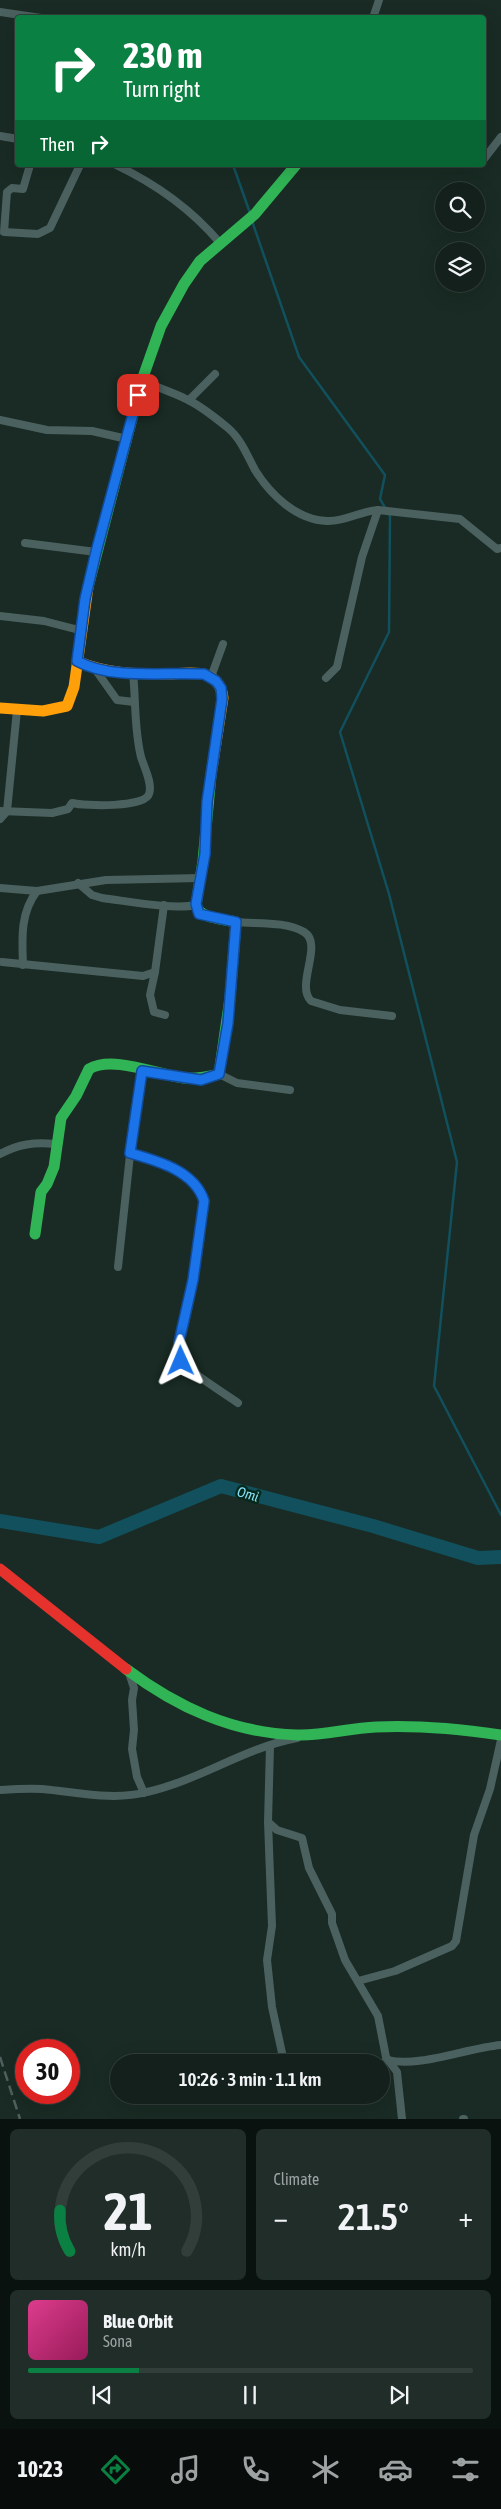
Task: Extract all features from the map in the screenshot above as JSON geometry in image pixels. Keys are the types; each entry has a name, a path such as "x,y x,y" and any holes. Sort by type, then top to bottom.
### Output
{"street":[{"path":"374,15 379,0"},
{"path":"0,12 20,15"},
{"path":"0,136 15,138"},
{"path":"486,156 501,137"},
{"path":"29,167 23,189 12,188 7,192 4,232 38,234 50,228 79,167"},
{"path":"119,167 180,203 202,222 220,243"},
{"path":"0,708 43,711 67,706 73,695 85,599 96,552 142,380 161,326 184,284 200,261 254,214 295,167"},
{"path":"189,400 215,374"},
{"path":"142,380 189,400 229,429 238,439 270,491 302,514 313,519 328,521 349,519 367,511 378,510 460,519 489,544 497,549 501,548"},
{"path":"0,420 47,430 92,431 127,439"},
{"path":"326,678 337,667 362,557 378,510"},
{"path":"25,543 96,552"},
{"path":"0,616 44,622 75,629 82,628"},
{"path":"211,676 223,644"},
{"path":"77,661 95,669 132,673 187,673 211,676 221,688 222,699 212,762 201,878 196,904 199,914 236,922 286,926 305,932 309,936 311,949 306,992 311,1001 340,1010 392,1016"},
{"path":"95,669 117,700 134,702"},
{"path":"3,811 52,813 68,809 72,803 82,805 118,805 146,799 149,795 149,784 140,754 132,673"},
{"path":"0,819 3,811 17,710"},
{"path":"0,888 38,891 60,889 78,883 106,880 201,878"},
{"path":"78,883 92,895 102,898 186,907 196,904"},
{"path":"23,965 23,925 29,905 38,891"},
{"path":"164,905 150,995 154,1012 165,1014"},
{"path":"219,1074 228,1023 236,922"},
{"path":"2,962 143,976 155,972"},
{"path":"35,1234 40,1192 50,1184 54,1174 55,1144 62,1116 74,1100 80,1082 92,1067 101,1064 122,1066 201,1080 219,1074 237,1083 290,1090"},
{"path":"118,1267 130,1153 142,1071"},
{"path":"0,1154 15,1146 34,1142 55,1144"},
{"path":"130,1153 176,1170 193,1181 201,1190 204,1201 199,1242 185,1321 179,1342 179,1355 181,1361 189,1369 238,1403"},
{"path":"0,1569 129,1673 164,1697 209,1718 258,1732 312,1736"},
{"path":"129,1673 134,1688 132,1700 134,1730 132,1749 137,1777 144,1793"},
{"path":"0,1790 32,1789 110,1797 144,1793 192,1777 245,1753 312,1736 375,1727 444,1728 501,1735"},
{"path":"358,1981 395,1970 452,1946 456,1941 474,1835 490,1789 501,1740"},
{"path":"270,1746 268,1822 272,1926 267,1960 272,2007 282,2054"},
{"path":"268,1822 277,1830 302,1838 309,1868 332,1914 332,1923 345,1960 378,2016 384,2054"},
{"path":"390,2063 402,2064 471,2049 501,2045"},
{"path":"390,2066 397,2072 402,2119"}],"waterway":[{"path":"234,167 250,213"},
{"path":"252,221 299,357 385,475 380,499 390,516 389,632 340,732 389,894 457,1162 434,1386 501,1515"},
{"name":"Omi","path":"0,1521 99,1537 221,1486 373,1526 478,1558 501,1557"}],"railway":[{"path":"0,2057 20,2119"}],"traffic: fast":[{"path":"88,587 142,380 161,326 184,284 200,261 255,214 294,167"},
{"path":"35,1234 41,1192 47,1184 54,1167 61,1118 76,1096 89,1069 99,1065 110,1064 136,1067 184,1078 202,1078 219,1074 230,998 236,922 207,916 198,910 196,905 203,861 211,775"},
{"path":"126,1669 145,1683 185,1706 206,1716 250,1729 273,1733 307,1735 366,1728 423,1727 501,1735"}],"traffic: slow":[{"path":"0,708 43,711 67,706 74,687 88,587"},
{"path":"77,661 110,671 156,674 197,673 206,675 216,681 223,698 211,775"}],"traffic: jam":[{"path":"0,1569 126,1669"}],"route":[{"path":"138,395 123,457 103,522 85,599 77,661 95,669 132,673 204,674 211,676 221,688 221,712 212,762 206,818 205,854 196,904 199,914 236,922 228,1023 219,1074 201,1080 142,1071 133,1127 130,1153 161,1163 193,1181 201,1190 204,1201 193,1280 179,1342 181,1361"}]}
